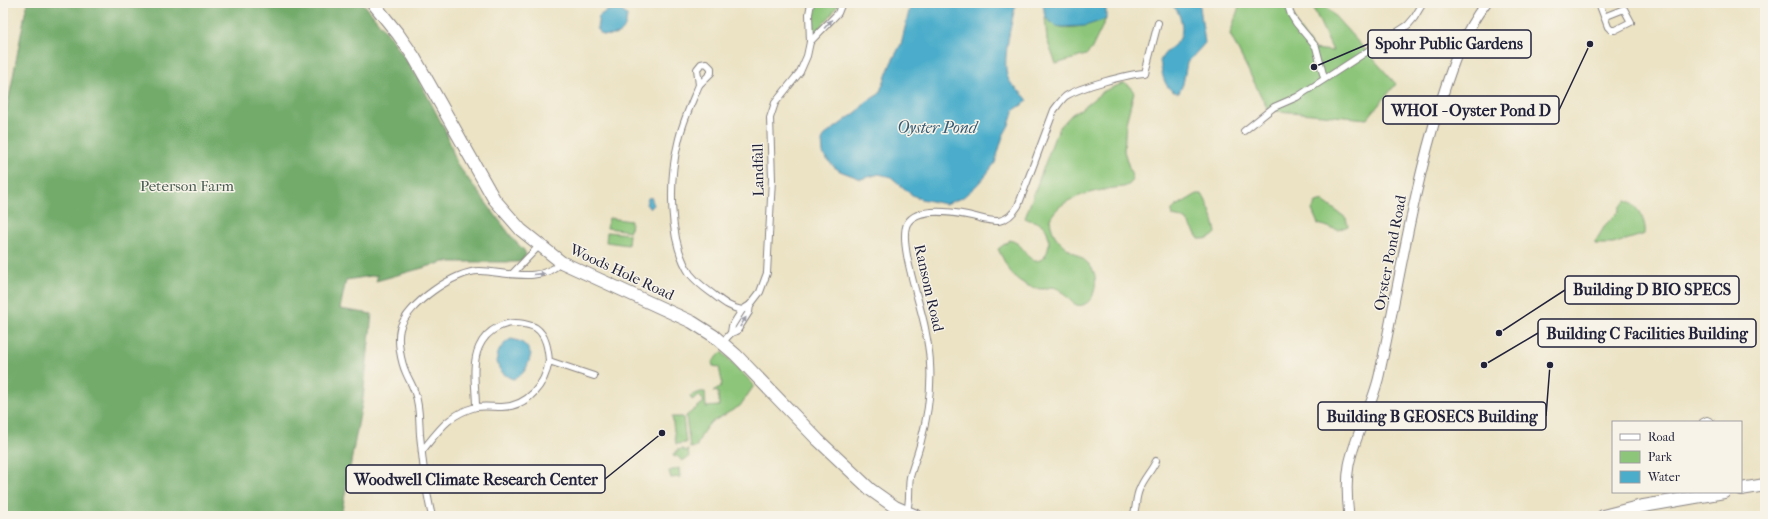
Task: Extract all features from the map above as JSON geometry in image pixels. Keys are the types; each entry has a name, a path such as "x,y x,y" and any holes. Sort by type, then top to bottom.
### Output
{"highway":[{"name":"Woods Hole Road","path":"373,3 414,57 494,199 517,226 561,262 692,322 722,343 818,440 871,490 909,515"},
{"path":"1742,489 1765,485"},
{"path":"1603,516 1696,494 1710,493"}],"street":[{"name":"Landfall","path":"722,343 731,333 738,331 749,312 750,306 760,292 767,273 772,179 770,118 778,98 802,68 807,56 810,42 809,14 811,3"},
{"name":"Landfall","path":"810,42 838,12 842,3"},
{"path":"1287,3 1291,15 1296,23 1316,47 1324,78"},
{"path":"1244,132 1268,111 1297,97 1324,78 1408,25 1423,3"},
{"name":"Oyster Pond Road","path":"1349,516 1347,485 1349,464 1376,389 1421,170 1447,83 1462,44 1469,29 1486,3"},
{"path":"1599,3 1604,17"},
{"name":"Ransom Road","path":"909,515 910,478 930,403 930,364 925,328 904,240 907,224 913,217 925,213 966,215 990,222 995,222 1008,217 1018,206 1051,116 1061,101 1075,92 1132,74 1145,73 1158,23"},
{"path":"699,85 681,131 674,167 672,201 676,239 684,264 699,283 730,307 742,310 750,306"},
{"path":"513,273 540,246"},
{"path":"432,516 422,451 416,394 405,372 401,351 400,330 404,319 420,302 441,285 458,275 474,271 533,274 547,273 556,268 561,262"},
{"name":"Landfall","path":"731,333 732,326 742,310"},
{"path":"422,451 455,415 476,407 503,407 517,404 529,398 539,387 547,374 549,361 548,350 543,336 535,327 515,323 502,324 484,339 480,345 476,357 476,407"},
{"path":"549,361 594,376"},
{"path":"1133,516 1136,510 1135,501 1140,486 1152,470 1156,461"}],"green space":[{"name":"Peterson Farm","path":"27,3 363,3 392,39 418,78 446,132 457,164 514,240 524,250 526,255 520,262 444,262 376,281 378,275 346,280 340,309 372,314 363,398 341,516 3,516 3,129"},
{"path":"814,3 839,3 832,14 814,34 812,15"},
{"path":"1240,3 1288,3 1298,27 1314,49 1333,51 1311,3 1323,3 1396,84 1367,119 1268,110 1230,34"},
{"path":"1045,17 1055,25 1067,28 1106,19 1091,50 1086,55 1056,64 1047,40"},
{"path":"1124,83 1134,92 1126,123 1124,151 1133,180 1125,187 1087,194 1069,201 1061,205 1050,219 1053,232 1060,242 1090,265 1094,273 1096,282 1092,297 1088,302 1078,305 1057,288 1035,288 1027,286 1018,280 1008,268 998,249 1010,240 1018,244 1034,261 1043,258 1048,249 1049,243 1047,232 1041,224 1025,218 1054,139 1060,127 1072,114 1104,91"},
{"path":"1197,194 1202,194 1205,198 1216,233 1204,239 1199,239 1186,219 1172,216 1171,211"},
{"path":"1323,201 1346,218 1348,226 1338,230 1318,224 1312,210 1316,203"},
{"path":"1626,201 1634,206 1643,219 1645,234 1613,244 1595,244 1606,224 1618,212 1620,206"},
{"path":"609,218 631,221 630,231 607,228"},
{"path":"607,232 629,234 628,245 606,242"},
{"path":"722,352 753,384 753,387 740,406 710,423 703,432 696,447 690,448 686,416 704,402 699,395 692,400 690,396 700,392 705,392 706,407 719,406 718,392 713,391 720,388 722,382 719,367 713,366 712,362"},
{"path":"672,417 683,417 686,443 676,444"},
{"path":"684,449 684,451 688,450 689,457 682,461 677,456 674,457 673,454 677,452 677,450"},
{"path":"679,468 680,477 671,478 669,471"}],"water":[{"name":"Oyster Pond","path":"911,3 1016,3 1006,54 1007,73 1011,83 1024,95 1028,101 1014,110 1009,125 1003,136 995,163 985,176 962,198 945,204 921,199 912,195 891,177 879,174 861,179 840,171 833,166 823,153 822,141 825,135 858,111 866,102 879,94 891,63 901,44"},
{"path":"1043,3 1106,3 1106,19 1085,26 1055,26 1045,17"},
{"path":"1165,3 1201,3 1200,7 1205,43 1187,63 1183,84 1179,93 1174,92 1167,86 1160,61 1164,55 1177,43 1182,32 1179,14 1173,6"},
{"path":"619,9 627,15 625,26 618,34 602,35 597,28 599,16 606,11"},
{"path":"651,197 654,205 650,209 646,204 648,198"},
{"path":"511,339 523,344 531,354 525,370 513,379 506,376 501,371 497,360 500,348"}],"place":[{"name":"WHOI - Oyster Pond D","path":"1590,44"},
{"name":"Spohr Public Gardens","path":"1314,67"},
{"name":"Building D BIO SPECS","path":"1499,333"},
{"name":"Building C Facilities Building","path":"1484,365"},
{"name":"Building B GEOSECS Building","path":"1550,365"},
{"name":"Woodwell Climate Research Center","path":"662,433"}]}
